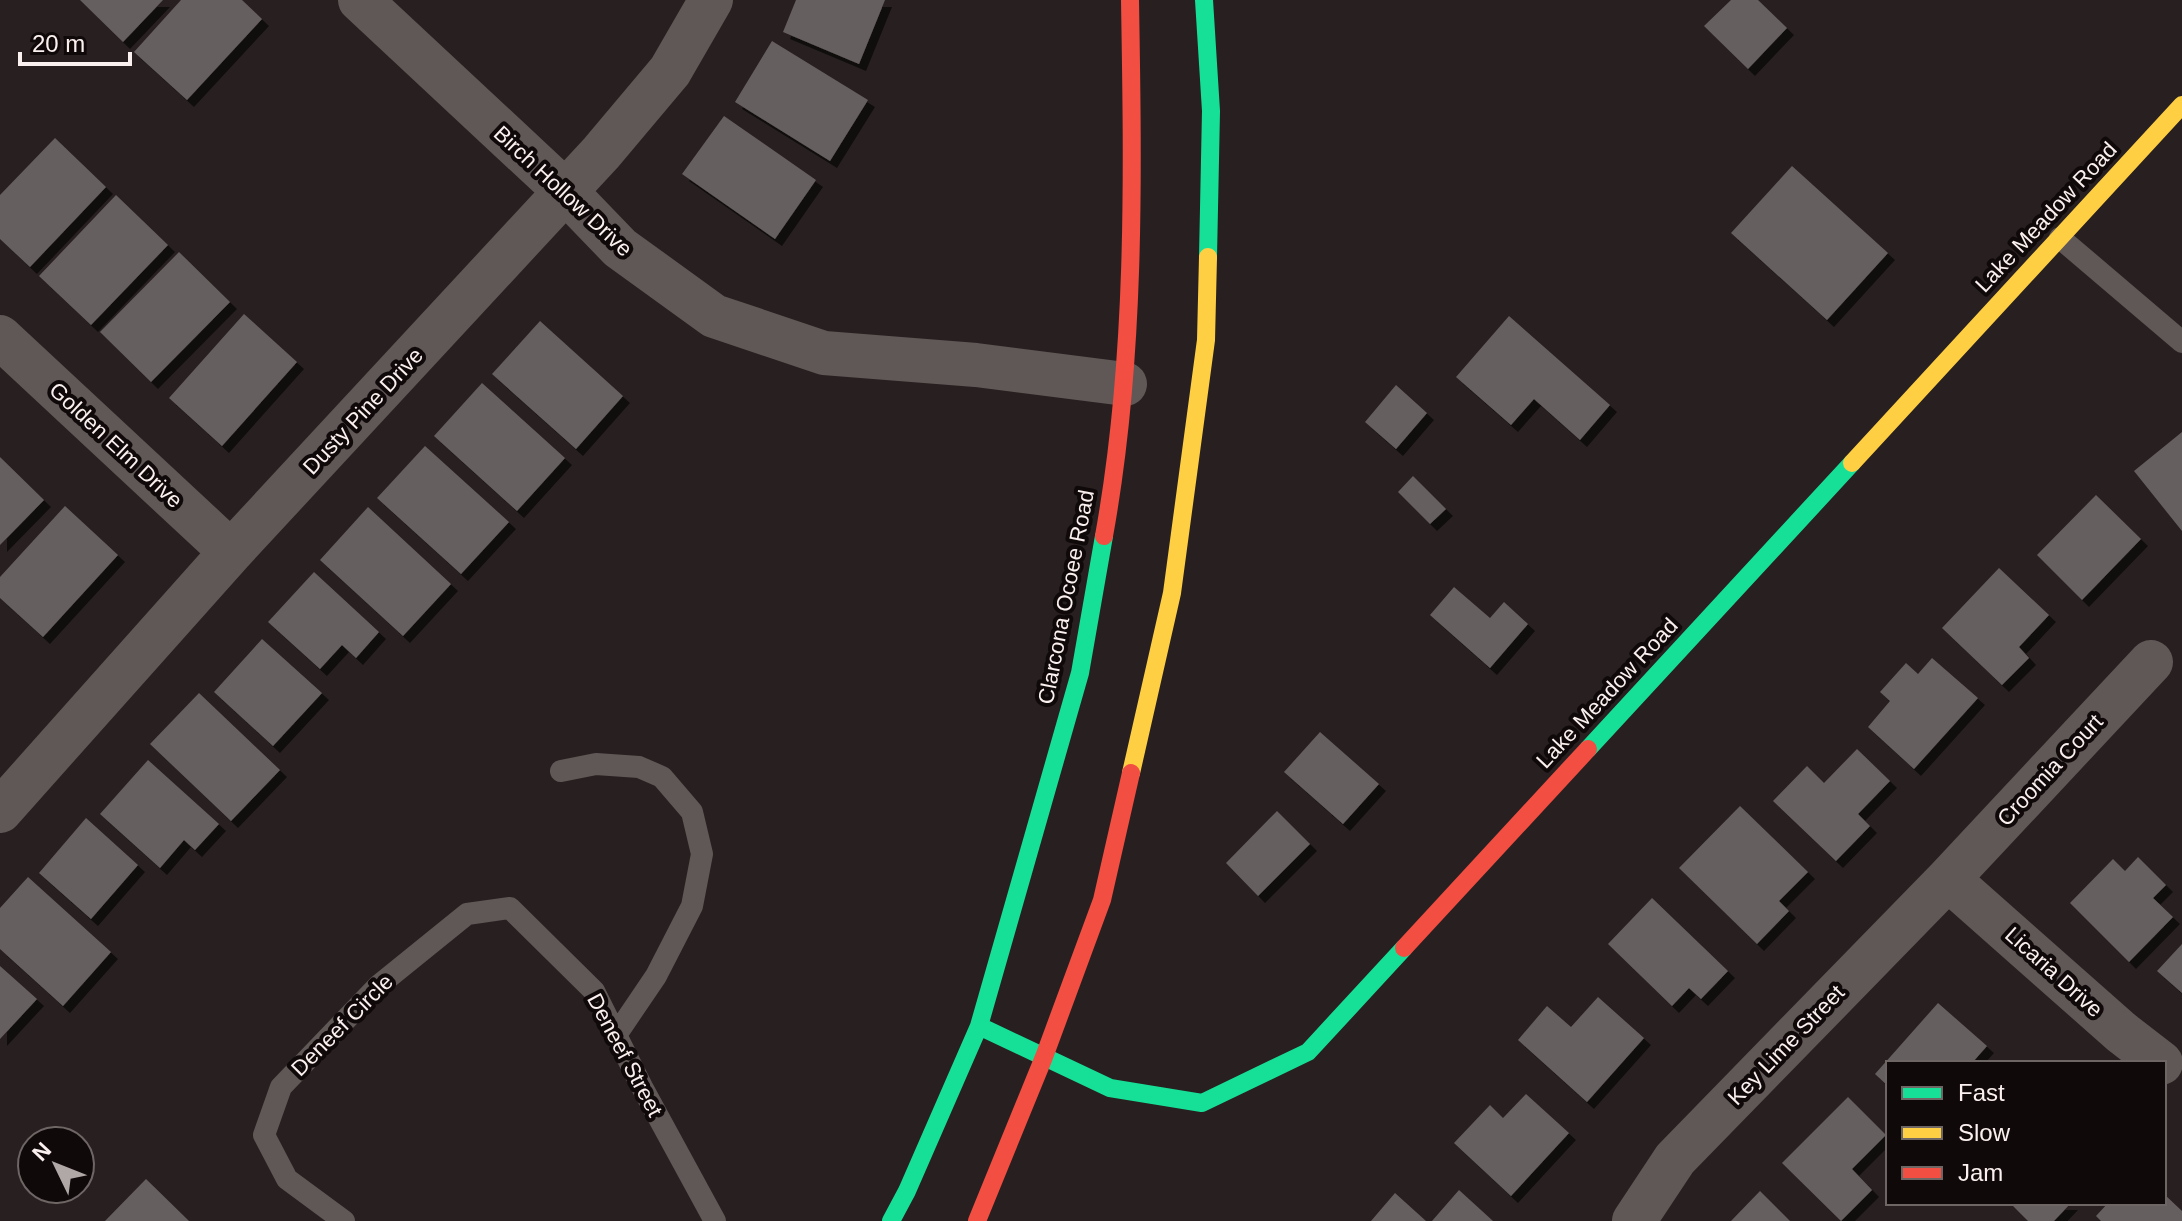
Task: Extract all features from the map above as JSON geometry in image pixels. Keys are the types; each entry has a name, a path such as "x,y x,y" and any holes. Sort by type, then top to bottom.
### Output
{"street":[{"name":"Birch Hollow Drive","path":"360,0 566,192 620,248 714,316 824,353 976,365 1125,384"},
{"name":"Dusty Pine Drive","path":"0,811 231,552 566,192 670,71 711,0"},
{"name":"Clarcona Ocoee Road","path":"891,1221 979,1026 1080,673 1111,498 1125,384 1133,177 1130,0"},
{"path":"977,1221 1044,1057 1102,900 1172,593 1206,340 1211,111 1204,0"},
{"name":"Lake Meadow Road","path":"979,1026 1110,1088 1202,1103 1308,1052 2182,105"},
{"name":"Golden Elm Drive","path":"0,337 231,552"},
{"name":"Croomia Court","path":"1948,879 2151,662"},
{"name":"Licaria Drive","path":"1948,879 2121,1032 2159,1061"},
{"name":"Key Lime Street","path":"1634,1221 1675,1159 1948,879"},
{"name":"Licaria Drive","path":"2166,1066 2182,1079"}],"lane":[{"path":"2060,238 2182,342"},
{"path":"561,771 596,764 639,767 662,777 692,812 702,854 692,906 656,976 616,1035"},
{"name":"Deneef Street","path":"510,908 594,991 715,1221"},
{"name":"Deneef Circle","path":"344,1221 287,1179 264,1135 281,1087 378,986 467,914 510,908"}],"building":[{"path":"80,0 163,0 123,42"},
{"path":"181,0 242,0 262,19 187,100 134,52"},
{"path":"796,0 885,0 859,64 783,32"},
{"path":"1731,0 1758,0 1787,28 1748,69 1704,26"},
{"path":"772,41 868,100 830,161 735,102"},
{"path":"724,116 816,180 775,239 682,174"},
{"path":"55,138 106,187 30,267 0,239 0,195"},
{"path":"1792,166 1888,253 1827,320 1731,233"},
{"path":"116,195 168,245 91,325 39,276"},
{"path":"179,252 230,302 151,382 100,332"},
{"path":"244,314 297,362 222,446 169,398"},
{"path":"1509,316 1610,405 1580,440 1534,399 1511,425 1456,377"},
{"path":"540,321 623,396 576,449 492,374"},
{"path":"482,383 565,458 517,511 434,436"},
{"path":"1396,385 1427,413 1396,449 1365,422"},
{"path":"2182,432 2182,531 2134,471"},
{"path":"425,446 509,522 461,574 377,498"},
{"path":"0,457 44,500 0,545"},
{"path":"1413,476 1446,509 1430,524 1398,492"},
{"path":"2096,495 2141,539 2082,600 2037,555"},
{"path":"65,506 118,555 43,637 0,598 0,577"},
{"path":"368,507 451,584 403,636 320,560"},
{"path":"1999,568 2049,615 2019,647 2029,658 2002,685 1942,628"},
{"path":"314,572 379,632 356,658 342,645 320,669 268,622"},
{"path":"1454,587 1490,618 1504,602 1528,624 1490,668 1430,615"},
{"path":"262,639 322,693 273,746 214,692"},
{"path":"1932,658 1978,698 1914,769 1868,727 1890,701 1880,692 1906,663 1918,674"},
{"path":"199,693 280,770 231,821 150,744"},
{"path":"1320,732 1379,784 1343,824 1284,772"},
{"path":"1857,749 1890,781 1858,814 1870,826 1836,861 1773,801 1807,766 1824,783"},
{"path":"148,760 219,824 195,850 184,840 160,868 100,814"},
{"path":"1740,806 1808,872 1779,901 1789,911 1757,944 1679,868"},
{"path":"1277,811 1310,844 1258,896 1226,863"},
{"path":"86,818 138,865 91,919 39,873"},
{"path":"2138,857 2166,885 2153,898 2173,917 2129,962 2070,903 2113,859 2125,871"},
{"path":"28,877 111,952 63,1006 0,949 0,908"},
{"path":"1652,898 1728,971 1701,999 1689,988 1672,1006 1608,944"},
{"path":"2182,944 2182,993 2157,971"},
{"path":"0,966 37,999 0,1039"},
{"path":"1598,997 1644,1038 1587,1102 1518,1040 1547,1006 1571,1027"},
{"path":"1938,1003 1987,1046 1974,1061 1887,1061"},
{"path":"1886,1062 1886,1084 1875,1074"},
{"path":"1526,1094 1569,1133 1511,1196 1454,1143 1490,1105 1503,1118"},
{"path":"1848,1097 1886,1135 1852,1169 1872,1190 1841,1221 1782,1163"},
{"path":"146,1179 189,1221 105,1221"},
{"path":"1459,1190 1493,1221 1432,1221"},
{"path":"1760,1191 1790,1221 1731,1221"},
{"path":"1395,1193 1426,1221 1371,1221"},
{"path":"2166,1196 2182,1211 2182,1221 2101,1221 2096,1216 2106,1205 2166,1205"},
{"path":"2012,1205 2069,1205 2054,1221 2028,1221"}],"traffic: fast":[{"path":"1204,0 1211,111 1208,257"},
{"path":"1588,749 1852,463"},
{"path":"891,1221 979,1026 1080,673 1104,536"},
{"path":"979,1026 1110,1088 1202,1103 1308,1052 1404,948"}],"traffic: slow":[{"path":"1852,463 2182,105"},
{"path":"1131,773 1172,593 1206,340 1208,257"}],"traffic: jam":[{"path":"1104,536 1122,403 1127,336 1132,202 1130,0"},
{"path":"1404,948 1588,749"},
{"path":"977,1221 1044,1057 1102,900 1131,773"}]}
